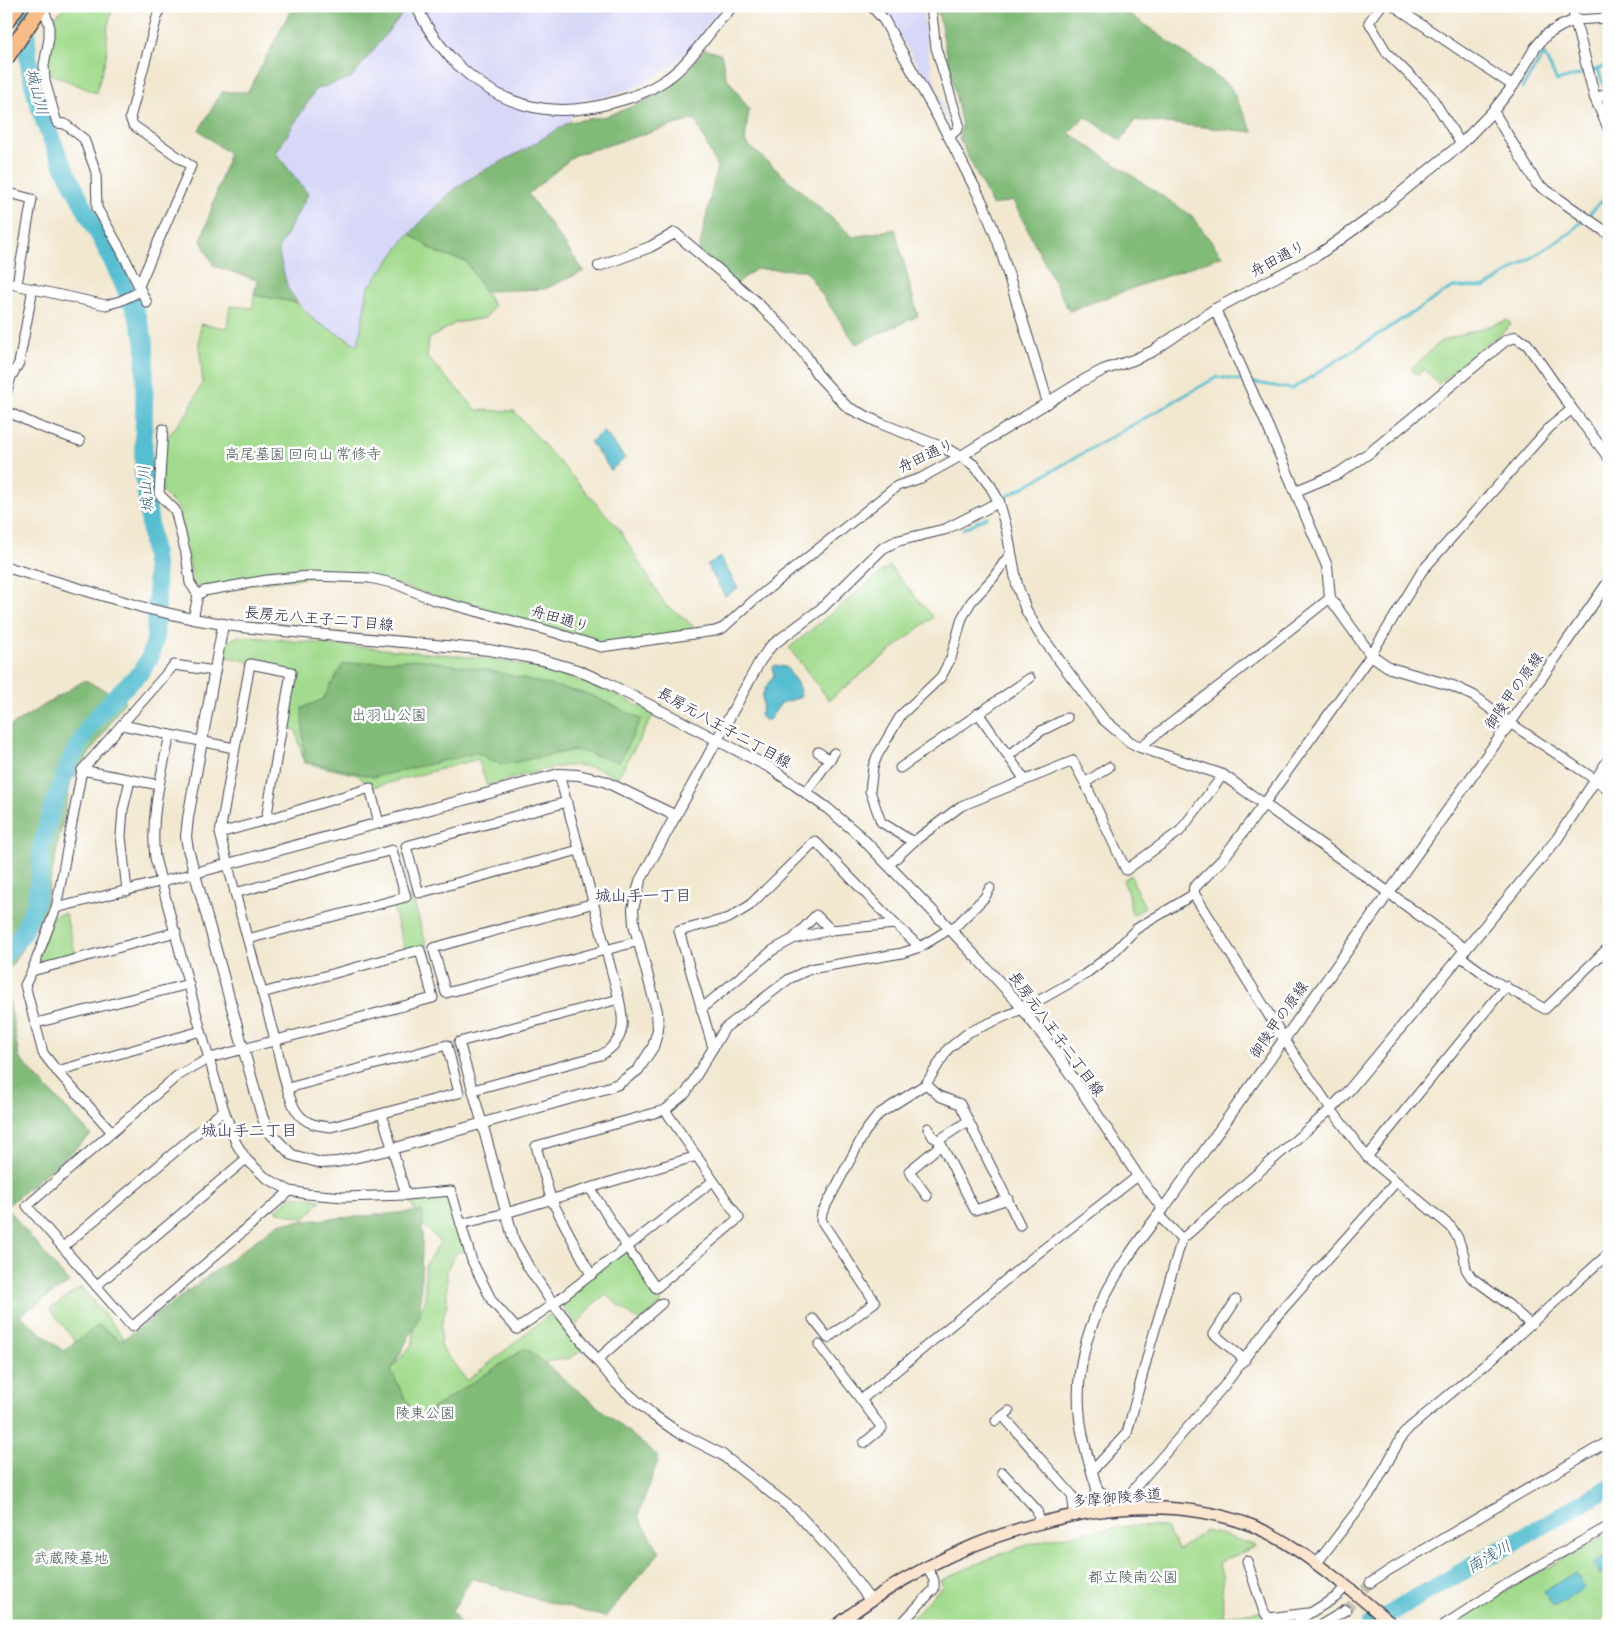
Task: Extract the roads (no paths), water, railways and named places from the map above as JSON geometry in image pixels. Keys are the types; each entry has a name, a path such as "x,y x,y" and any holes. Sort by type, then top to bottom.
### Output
{"highway":[{"path":"6,22 17,6"},
{"path":"6,58 42,6"}],"main road":[{"name":"多摩御陵参道","path":"836,1626 870,1600 926,1566 955,1552 982,1541 1040,1524 1124,1506 1196,1510 1225,1517 1272,1535 1316,1563 1394,1626"}],"street":[{"path":"42,6 48,24 49,38 44,65 45,81 57,123 65,124 84,139 96,172 97,208 121,250 147,303"},
{"path":"6,283 106,305 120,301 139,290 191,166 133,126 130,118 160,6"},
{"path":"417,6 428,30 463,71 482,85 506,98 535,108 559,111 589,109 641,95 668,78 687,62 733,6"},
{"path":"872,6 884,20 949,137 983,204 998,241 1048,402"},
{"path":"931,6 936,48 959,124 958,129 949,137"},
{"path":"1381,6 1369,22 1378,38 1387,53 1431,96 1461,144"},
{"path":"1394,6 1513,86"},
{"path":"1572,6 1595,98 1609,129"},
{"name":"舟田通り","path":"198,595 204,590 310,576 370,578 396,584 434,600 601,647 723,628 753,601 897,486 921,478 961,456 1084,380 1103,370 1134,360 1153,351 1216,309 1318,255 1370,218 1461,144 1494,111 1513,86 1535,48 1546,35 1575,20 1609,18"},
{"path":"1595,98 1609,93"},
{"path":"1494,111 1537,184 1609,234"},
{"path":"9,193 32,199 17,284"},
{"path":"598,266 650,247 675,233 784,328 806,356 817,374 847,407 882,424 961,456 975,466 991,487 999,502 1007,531 1016,585 1026,610 1039,633 1103,719 1130,742 1223,775 1388,892 1462,952 1491,979 1545,1009 1608,949"},
{"path":"6,394 11,377 19,363 33,288"},
{"path":"1216,309 1327,566 1330,598 1371,655 1390,668 1453,686 1474,696 1510,723 1596,780 1609,791"},
{"path":"1296,491 1339,473 1372,451 1505,341 1515,337 1527,344 1609,458"},
{"path":"1530,1324 1509,1305 1471,1277 1466,1269 1458,1238 1452,1227 1367,1158 1284,1039 1194,894 1194,888 1222,860 1264,804 1371,655 1422,571 1550,427 1572,409"},
{"path":"6,411 80,442"},
{"path":"163,429 159,494 175,510 186,554 190,583 198,595 193,619"},
{"path":"223,625 186,827 187,843 243,1049 268,1131 292,1155 321,1163 337,1162 392,1149 607,1088 618,1084 638,1070 653,1047 658,1030 657,1011 634,924 633,909 640,881 753,673 771,646 822,608 883,548 897,541 946,529 999,502"},
{"path":"913,842 881,822 870,791 877,756 901,714 942,676 952,658 962,618 971,602 993,578 1010,554"},
{"name":"長房元八王子二丁目線","path":"6,566 145,608 223,625 488,650 543,660 577,670 606,682 771,768 859,835 889,864 1023,1008 1057,1054 1161,1212"},
{"name":"御陵甲の原線","path":"1104,1511 1082,1432 1079,1399 1085,1343 1096,1313 1109,1286 1134,1248 1510,723 1609,581"},
{"path":"1140,747 1330,598"},
{"path":"112,1132 43,1053 25,985 56,908 82,770 174,664 215,671"},
{"path":"266,820 292,672 250,664 220,833 227,864 292,1103 298,1114 308,1123 330,1127 459,1093 446,1045 288,1088"},
{"path":"900,768 1030,678"},
{"path":"978,713 1025,780"},
{"path":"1008,756 1040,731 1067,718"},
{"path":"122,725 234,748"},
{"path":"170,735 158,785 152,838 155,858 224,1110 236,1143 246,1158 265,1176 290,1191 344,1197 451,1191 472,1262 492,1301 517,1329 553,1304 713,1181"},
{"path":"806,793 832,756 818,752"},
{"path":"1092,1471 1127,1433 1182,1239 1331,1109 1350,1089 1557,838 1609,759"},
{"path":"889,864 913,842 960,806 1072,761 1085,783 1126,870 1180,831 1223,775"},
{"path":"1085,783 1109,767"},
{"path":"82,770 158,785"},
{"path":"56,908 195,873 559,774 578,775 604,781 676,816"},
{"path":"473,1090 601,1054 610,1050 618,1040 624,1024 559,774"},
{"path":"127,891 121,836 123,810 130,780"},
{"path":"220,833 370,788 379,823"},
{"path":"566,802 406,846 419,893 579,850"},
{"path":"713,1048 679,932 730,918 749,906 815,841 895,924 920,947"},
{"path":"235,893 392,850 406,897 248,939"},
{"path":"591,1275 551,1199 536,1146 665,1110 686,1093 725,1028 789,979 810,969 902,953 920,947 950,929 985,897 990,888"},
{"path":"813,1319 828,1338 876,1302 821,1220 822,1213 865,1132 879,1114 926,1084 948,1049 969,1032 1031,1006 1084,975 1113,954 1136,929 1194,894"},
{"path":"594,903 433,948 446,993 639,941"},
{"path":"793,939 816,915 831,930"},
{"path":"702,1009 773,950 793,939 831,930 895,924"},
{"path":"32,971 176,932"},
{"path":"262,993 420,950 433,998 210,1058 177,1076 27,1206 132,1326 290,1191"},
{"path":"36,1023 189,984"},
{"path":"1367,1158 1506,986"},
{"path":"619,999 459,1042 514,1241 553,1304 617,1384 653,1415 676,1431 721,1454 796,1512 841,1560 870,1600"},
{"path":"57,1071 201,1031"},
{"path":"926,1084 939,1096 960,1104 1020,1225"},
{"path":"63,1246 224,1110"},
{"path":"590,1188 627,1248 656,1288 739,1218 665,1110"},
{"path":"382,1114 406,1195"},
{"path":"926,1196 908,1171 968,1120"},
{"path":"928,1128 933,1137 940,1143 975,1210 1008,1199"},
{"path":"461,1224 506,1213 697,1156"},
{"path":"96,1286 246,1158"},
{"path":"861,1400 1037,1254 1138,1176"},
{"path":"1075,1516 1092,1501 1097,1490 1124,1506 1133,1491 1245,1360 1275,1318 1396,1182"},
{"path":"1161,1212 1182,1239"},
{"path":"1316,1563 1372,1491 1402,1436 1409,1428 1492,1359 1609,1253"},
{"path":"1236,1300 1214,1334 1245,1360"},
{"path":"597,1360 662,1303"},
{"path":"819,1345 882,1428 864,1443"},
{"path":"1003,1416 1072,1495 1075,1516"},
{"path":"1370,1584 1399,1564 1609,1441"},
{"path":"1002,1472 1037,1510 1040,1524"},
{"path":"1133,1491 1143,1505 1148,1508"},
{"path":"1442,1626 1514,1580 1609,1526"},
{"path":"1247,1561 1264,1612 1269,1618 1308,1613"},
{"path":"899,1626 934,1589 934,1580 926,1566"},
{"path":"1300,1626 1299,1620 1348,1588"},
{"path":"1318,1626 1346,1610"}],"water":[{"path":"604,431 625,458 611,470 590,442"},
{"path":"720,557 738,588 725,596 707,565"},
{"path":"775,665 786,667 797,683 801,694 799,698 781,703 769,720 764,720 760,716 763,705 762,696 774,675 772,668"},
{"path":"1609,1555 1609,1566 1600,1576 1593,1564"},
{"path":"1576,1573 1585,1588 1553,1607 1544,1591"}],"waterway":[{"name":"城山川","path":"6,952 21,936 35,904 40,873 41,848 54,802 71,758 90,725 113,698 141,672 150,657 155,640 157,595 156,572 143,471 145,344 130,299 103,242 69,178 41,111 31,76 27,41 29,6"},
{"path":"1522,88 1544,54 1557,81 1598,69"},
{"path":"1604,87 1598,69 1609,65"},
{"path":"1250,382 1292,389 1453,287 1486,287 1570,233 1605,198 1609,175"},
{"path":"1006,497 1217,377 1244,381"},
{"path":"963,529 987,517"},
{"name":"南浅川","path":"1370,1626 1609,1488"}],"tunnel":[{"path":"1346,1610 1370,1583"}],"district":[{"name":"城山手一丁目","path":"643,896"},
{"name":"城山手二丁目","path":"249,1131"}],"park label":[{"name":"高尾墓園 回向山 常修寺","path":"303,454"},
{"name":"出羽山公園","path":"389,715"},
{"name":"陵東公園","path":"425,1413"},
{"name":"武蔵陵墓地","path":"71,1558"},
{"name":"都立陵南公園","path":"1133,1577"}]}
